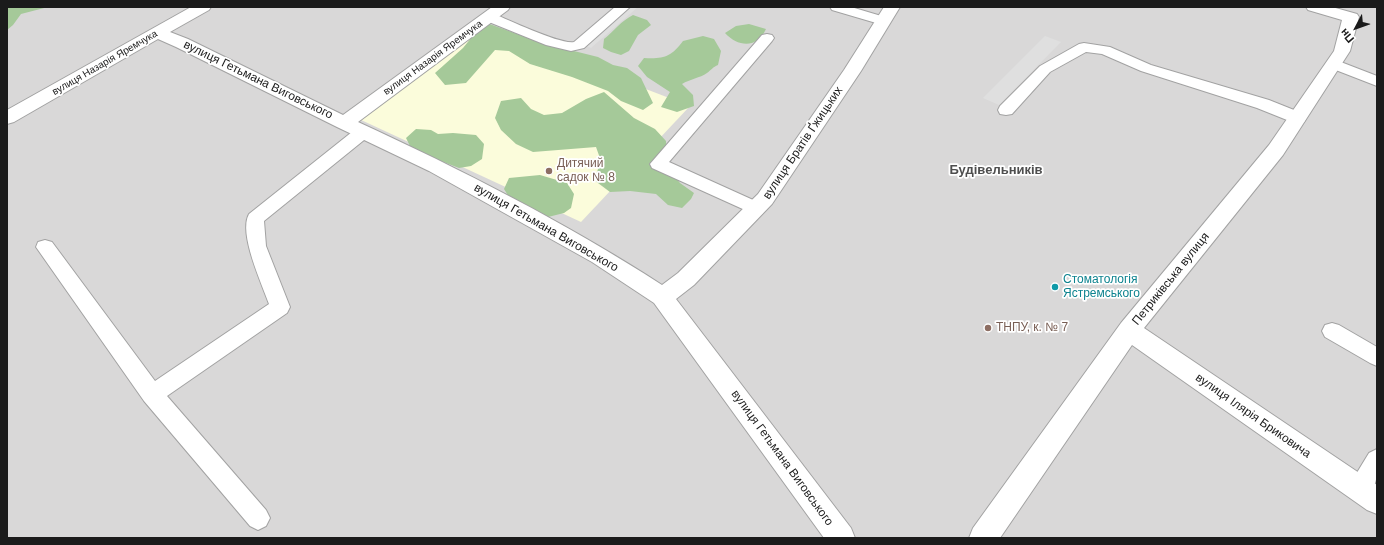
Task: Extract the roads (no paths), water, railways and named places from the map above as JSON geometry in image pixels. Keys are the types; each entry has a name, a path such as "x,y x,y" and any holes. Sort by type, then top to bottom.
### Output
{"street":[{"name":"вулиця Назарія Яремчука","path":"7,118 203,7"},
{"name":"Петриківська вулиця","path":"983,538 1128,330 1276,150 1342,51 1351,17 1314,7"},
{"name":"вулиця Назарія Яремчука","path":"344,123 446,50 495,12"},
{"name":"вулиця Братів Ґжицьких","path":"662,297 686,279 766,199 852,71 887,14"},
{"name":"вулиця Гетьмана Виговського","path":"157,33 182,43 344,123 436,166 600,256 662,297 841,538"},
{"name":"вулиця Ілярія Бриковича","path":"1128,330 1368,495"}],"lane":[{"path":"495,12 551,42 571,47 579,45 623,7"},
{"path":"837,7 887,14"},
{"path":"756,209 658,164 767,38"},
{"path":"1006,110 1046,69 1084,47 1105,50 1146,68 1263,104 1298,118"},
{"path":"1333,64 1377,81"},
{"path":"152,394 280,307 257,246 255,219 363,132"},
{"path":"45,247 152,394 258,518"},
{"path":"1332,331 1377,357"},
{"path":"1368,495 1377,460"}],"place":[{"name":"Дитячий садок № 8","path":"549,171"},
{"name":"Стоматологія Ястремського","path":"1055,287"},
{"name":"ТНПУ, к. № 7","path":"988,328"}],"district":[{"name":"Будівельників","path":"996,170"}]}
